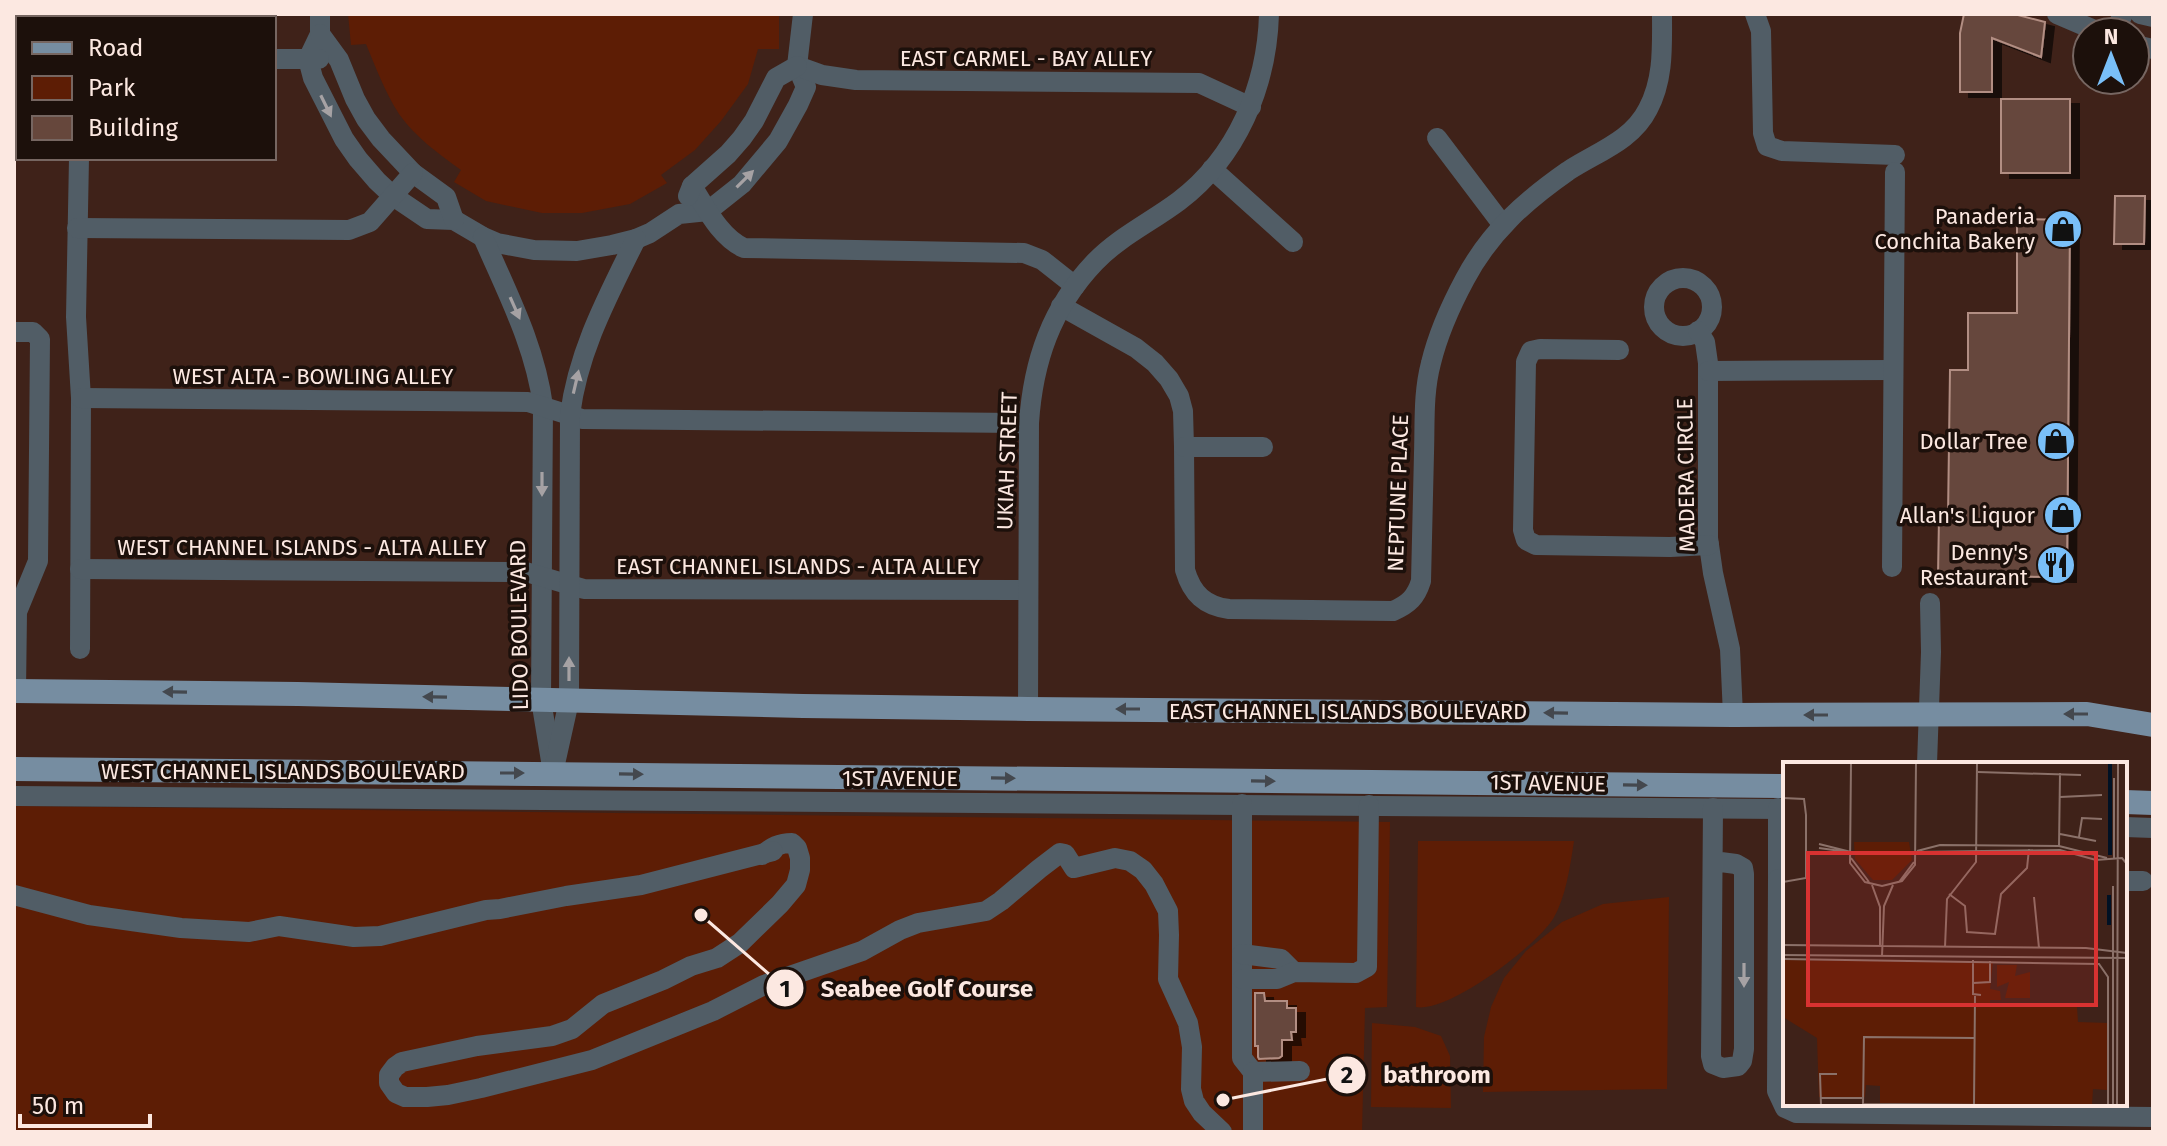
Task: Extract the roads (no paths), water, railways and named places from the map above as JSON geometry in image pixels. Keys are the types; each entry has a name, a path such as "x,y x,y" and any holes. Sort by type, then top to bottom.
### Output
{"main road":[{"path":"15,691 541,700"},
{"name":"EAST CHANNEL ISLANDS BOULEVARD","path":"541,700 1028,709 1733,715 2087,714 2153,725"},
{"name":"WEST CHANNEL ISLANDS BOULEVARD","path":"14,769 553,773"},
{"path":"553,773 1783,801"},
{"path":"2127,788 2153,788"},
{"path":"2127,802 2153,803"}],"street":[{"path":"320,24 308,59 317,88 358,159 393,196 427,219 454,220 483,237 511,246 557,251 596,249 636,239 679,214 708,211 742,184 778,141 806,87 797,66 803,14"},
{"name":"UKIAH STREET","path":"1028,709 1030,396 1043,342 1061,306 1095,262 1113,245 1177,203 1212,169 1238,132 1251,107 1264,64 1269,14"},
{"name":"NEPTUNE PLACE","path":"1061,306 1136,348 1155,363 1179,396 1183,411 1185,570 1196,594 1207,603 1229,609 1393,611 1404,607 1418,591 1421,581 1425,393 1431,362 1449,310 1466,276 1502,224 1536,194 1621,140 1636,127 1647,111 1661,66 1662,14"},
{"path":"1755,14 1761,31 1763,133 1767,146 1782,151 1895,163 1892,567"},
{"path":"2140,14 2153,17"},
{"path":"320,24 366,119 413,173 446,197 454,220"},
{"path":"276,59 339,60"},
{"path":"679,214 692,186 742,138 776,78 797,66"},
{"name":"EAST CARMEL - BAY ALLEY","path":"797,66 822,75 856,80 1199,83 1251,107"},
{"path":"1437,138 1502,224"},
{"path":"79,160 76,317 81,398 80,649"},
{"path":"1212,169 1293,242"},
{"path":"77,228 349,230 370,222 413,173"},
{"path":"692,186 730,240 744,248 1024,253 1042,260 1075,286"},
{"name":"LIDO BOULEVARD","path":"483,237 527,338 539,378 543,406 541,700 553,773"},
{"name":"LIDO BOULEVARD","path":"553,773 569,701 570,415 584,350 636,239"},
{"name":"MADERA CIRCLE","path":"1698,331 1705,342 1708,371 1709,545 1730,649 1733,715"},
{"path":"14,332 33,332 40,339 38,561 17,612 15,691"},
{"path":"1619,350 1531,351 1526,362 1523,530 1526,540 1536,545 1709,545"},
{"path":"1708,371 1893,370"},
{"name":"WEST ALTA - BOWLING ALLEY","path":"81,398 528,402 582,419 1029,423"},
{"path":"1184,447 1263,447"},
{"name":"WEST CHANNEL ISLANDS - ALTA ALLEY","path":"80,569 526,572 569,585"},
{"name":"EAST CHANNEL ISLANDS - ALTA ALLEY","path":"569,585 584,589 1028,590"},
{"path":"1927,762 1930,603"},
{"name":"1ST AVENUE","path":"14,796 1713,808 1783,801"},
{"path":"1783,801 1777,1091 1783,1104"},
{"path":"1242,804 1242,1058 1253,1072 1253,1132"},
{"path":"1242,979 1277,979 1294,972 1356,973 1367,967 1369,805"},
{"path":"1713,808 1711,1056 1713,1064 1723,1068 1738,1066 1744,1049 1745,897 1743,868 1713,861"},
{"path":"2127,827 2153,828"},
{"path":"14,895 89,915 181,928 249,932 279,926 354,937 380,936 486,910 641,885 762,855 782,843 792,843 797,848 800,870 796,885 740,943 717,958 603,1004 572,1029 552,1036 477,1046 402,1062 389,1075 389,1083 396,1093 405,1097 448,1095 592,1060 713,1011 764,985 862,951 918,923 986,911 1060,853 1065,854 1074,868 1115,858 1130,861 1143,870 1168,911 1168,979 1188,1023 1192,1047 1191,1089 1202,1113 1222,1132"},
{"path":"1242,954 1281,959 1294,972"},
{"path":"1253,1072 1300,1071"},
{"path":"1784,1106 1796,1113 2153,1117"}],"place":[{"name":"Panaderia Conchita Bakery","path":"2063,229"},
{"name":"Dollar Tree","path":"2056,441"},
{"name":"Allan's Liquor","path":"2063,515"},
{"name":"Denny's Restaurant","path":"2056,565"},
{"name":"Seabee Golf Course","path":"701,915"},
{"name":"bathroom","path":"1223,1100"}]}
